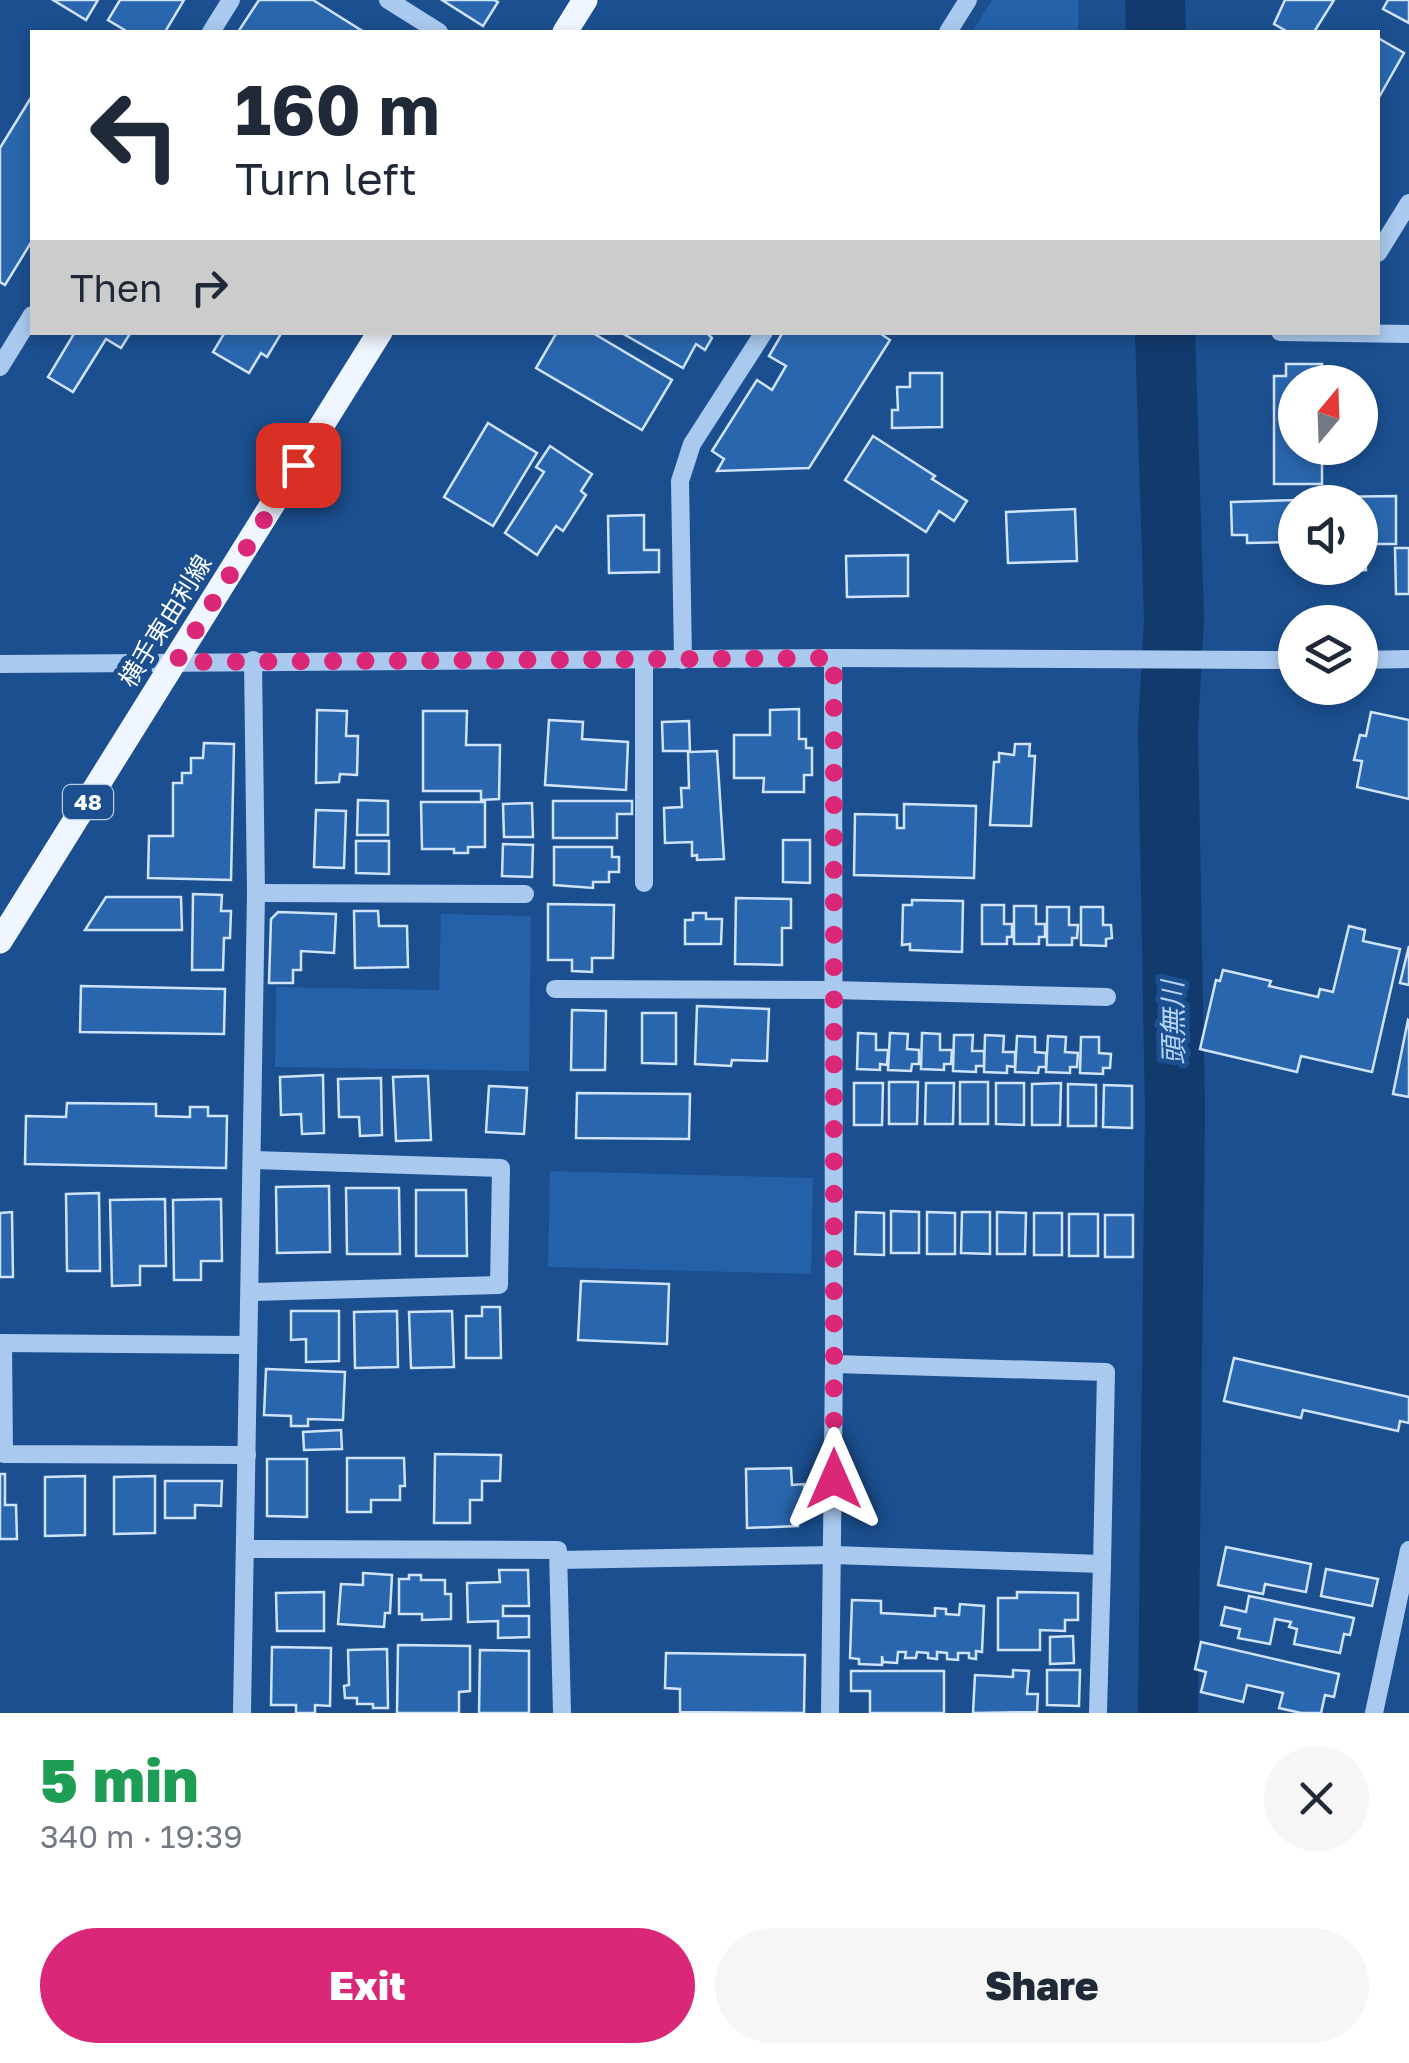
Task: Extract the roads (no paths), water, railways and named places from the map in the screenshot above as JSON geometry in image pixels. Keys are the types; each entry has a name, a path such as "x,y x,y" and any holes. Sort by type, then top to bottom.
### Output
{"main road":[{"path":"565,30 585,0"},
{"name":"横手東由利線","path":"0,941 378,335"}],"street":[{"path":"212,30 231,0"},
{"path":"388,0 436,30"},
{"path":"949,30 968,0"},
{"path":"1380,250 1409,203"},
{"path":"0,366 30,318"},
{"path":"1380,334 1409,334"},
{"path":"683,660 680,481 692,444 762,335"},
{"path":"0,664 834,658 1278,660"},
{"path":"830,1713 834,658"},
{"path":"1378,660 1409,659"},
{"path":"242,1713 256,894 253,660"},
{"path":"644,660 644,883"},
{"path":"256,894 525,894"},
{"path":"555,989 832,990 1107,998"},
{"path":"250,1292 499,1286 500,1168 253,1160"},
{"path":"246,1345 1,1343 4,1454 246,1455"},
{"path":"834,1364 1106,1372 1098,1713"},
{"path":"247,1548 558,1550 562,1713"},
{"path":"1374,1713 1409,1550"},
{"path":"558,1560 833,1555 1102,1564"}],"waterway":[{"name":"頭無川","path":"1155,0 1156,30"},
{"name":"頭無川","path":"1165,335 1174,619 1168,730 1175,1110 1168,1713"}]}
